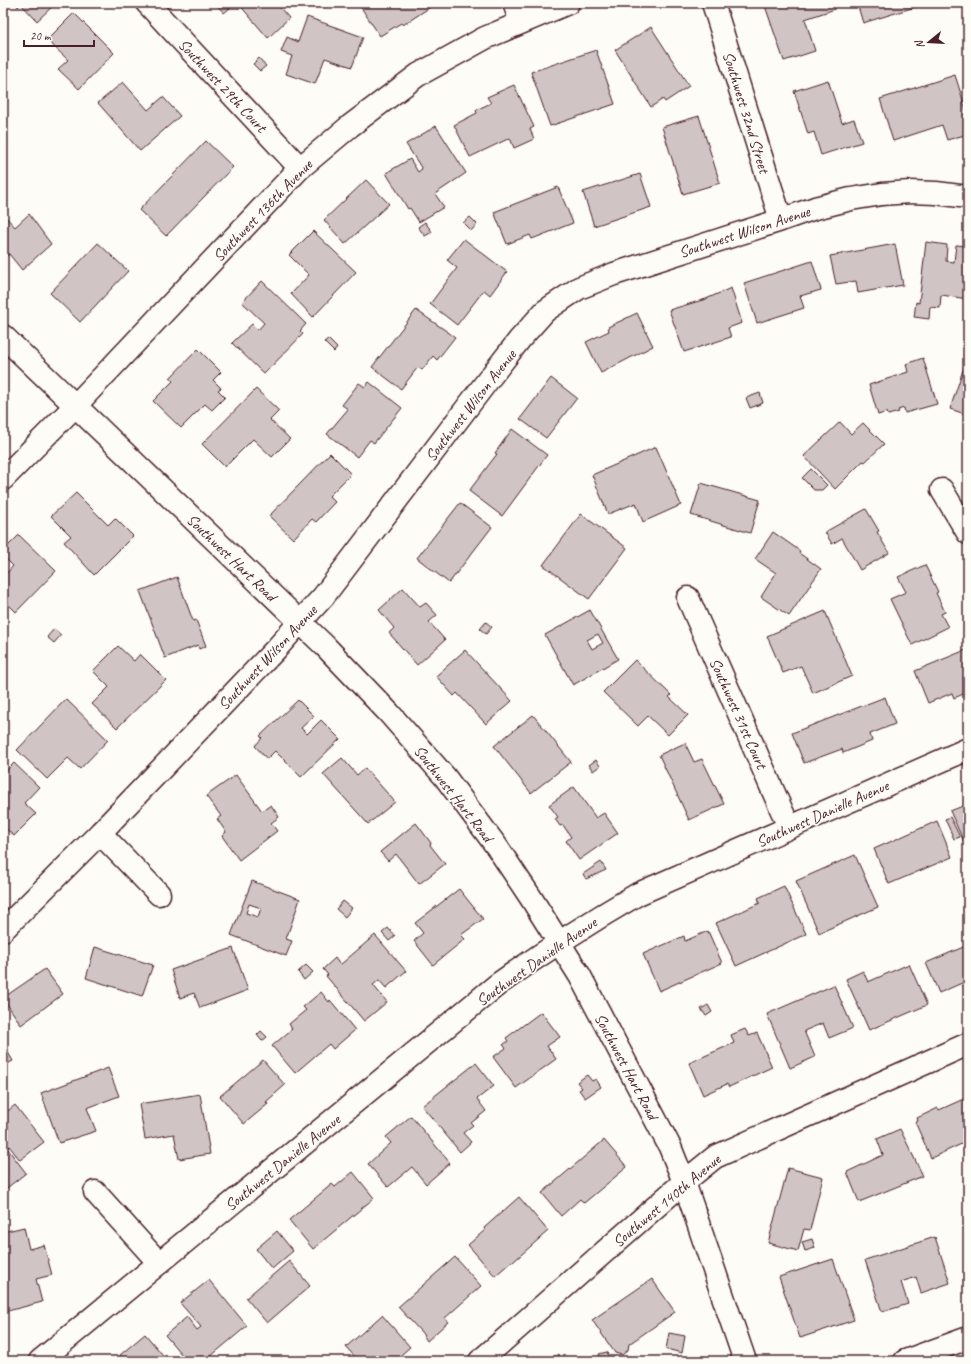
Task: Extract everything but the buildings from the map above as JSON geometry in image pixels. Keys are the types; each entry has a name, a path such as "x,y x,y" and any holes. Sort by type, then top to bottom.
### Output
{"street":[{"name":"Southwest 29th Court","path":"146,3 300,168"},
{"name":"Southwest 136th Avenue","path":"3,479 75,406 300,168 350,126 418,76 485,38 517,12 568,3"},
{"name":"Southwest 32nd Street","path":"714,3 781,220"},
{"name":"Southwest Wilson Avenue","path":"3,930 31,904 100,833 276,649 323,597 488,380 545,311 579,288 614,274 815,208 851,199 882,194 910,192 936,193 968,197"},
{"name":"Southwest Hart Road","path":"3,336 325,646 389,713 444,777 497,847 560,942 580,976 670,1147 684,1182 745,1361"},
{"path":"942,490 968,533"},
{"name":"Southwest 31st Court","path":"688,598 789,827"},
{"name":"Southwest Danielle Avenue","path":"40,1361 497,985 534,959 638,894 968,748"},
{"path":"100,833 159,894"},
{"name":"Southwest 140th Avenue","path":"480,1361 684,1182 715,1157 968,1044"},
{"path":"95,1192 159,1263"},
{"path":"905,1361 968,1338"}]}
